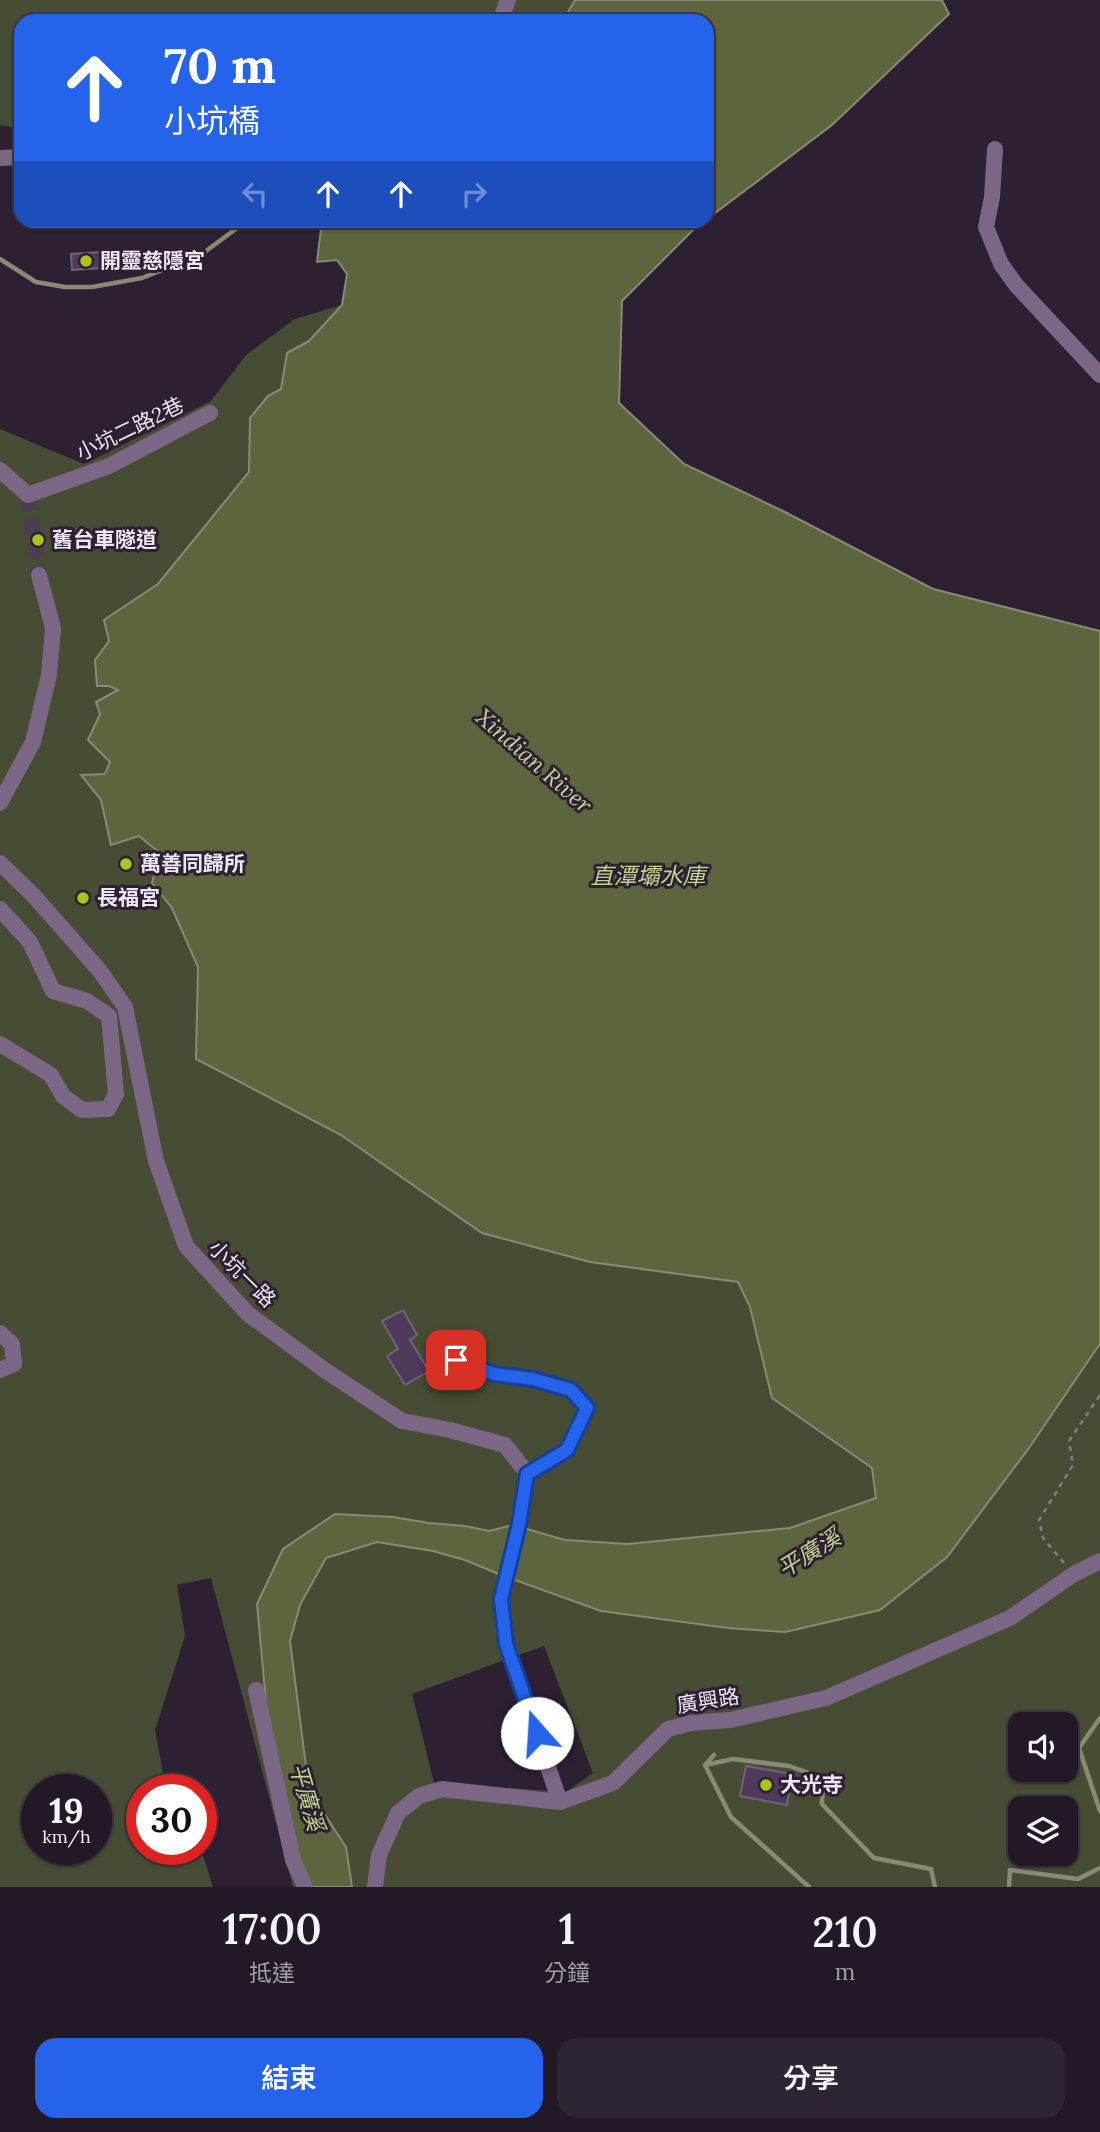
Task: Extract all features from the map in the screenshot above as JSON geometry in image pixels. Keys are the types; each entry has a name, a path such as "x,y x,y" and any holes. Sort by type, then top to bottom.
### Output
{"street":[{"path":"995,149 992,197 986,226 1002,264 1016,285 1100,375"},
{"name":"小坑二路2巷","path":"0,470 28,495 109,466 211,413"},
{"path":"0,803 33,741 49,675 54,628 38,575"},
{"name":"小坑一路","path":"0,863 100,971 125,1007 156,1161 186,1246 248,1314 326,1371 402,1421 505,1444 527,1474"},
{"path":"0,909 30,942 53,991 87,1001 109,1016 116,1094 107,1109 82,1110 62,1096 51,1075 0,1044"},
{"path":"0,1333 12,1344 14,1364 0,1370"},
{"path":"456,1360 494,1374 533,1379 571,1390 587,1408 567,1450 527,1474 519,1524 501,1599 506,1644 560,1802"},
{"name":"廣興路","path":"375,1887 379,1855 398,1813 419,1796 442,1789 560,1802 613,1783 668,1729 691,1723 730,1720 826,1698 1010,1618 1073,1574 1100,1561"},
{"path":"256,1689 293,1860 305,1887"}],"path":[{"path":"1073,1574 1043,1538 1039,1520 1073,1465 1069,1441 1100,1395"}],"shaded area":[{"path":"0,0 575,0 567,14 14,14 14,128 0,125"},
{"path":"342,305 309,341 287,353 281,389 268,396 250,418 249,472 158,584 105,620 109,641 95,660 109,686 119,690 100,714 88,739 110,762 105,774 82,775 101,800 111,845 139,835 160,853 152,883 172,908 198,967 196,1059 341,1135 483,1233 590,1262 738,1282 750,1307 772,1398 872,1467 876,1498 790,1528 628,1544 565,1540 513,1525 489,1531 429,1523 283,1549 307,1887 293,1887 211,1578 177,1585 185,1636 155,1730 163,1774 126,1774 126,1865 206,1865 213,1887 0,1887 0,429 84,464 211,401 246,355 295,319"},
{"path":"1100,1344 1100,1887 352,1887 346,1847 309,1790 290,1641 300,1605 326,1558 377,1542 433,1551 465,1560 601,1611 728,1628 785,1632 880,1610 947,1557 1029,1448","holes":["544,1646 593,1773 566,1792 434,1783 412,1694"]}],"water":[{"path":"575,0 942,0 949,14 832,125 714,214 714,14 567,14"},
{"name":"直潭壩水庫","path":"321,228 696,228 622,301 619,403 684,464 783,511 933,589 1100,631 1100,1344 1029,1448 947,1557 880,1610 785,1632 728,1628 601,1611 465,1560 433,1551 377,1542 326,1558 300,1605 290,1641 309,1790 346,1847 352,1887 307,1887 270,1746 257,1604 283,1549 335,1514 393,1517 489,1531 513,1525 565,1540 628,1544 790,1528 876,1498 872,1468 772,1398 750,1307 738,1282 590,1262 482,1233 341,1135 196,1059 198,967 172,908 152,883 160,853 139,836 111,845 101,800 81,775 105,774 110,762 88,740 100,714 96,702 118,690 109,686 97,686 95,660 109,641 104,620 158,584 249,472 250,418 268,396 281,389 287,353 309,341 342,305 347,274 337,260 317,262"}],"building":[{"name":"開靈慈隱宮","path":"101,252 102,268 72,270 71,254"},
{"path":"403,1310 417,1335 410,1340 429,1371 405,1385 387,1356 398,1349 382,1321"},
{"name":"大光寺","path":"746,1766 792,1774 787,1805 740,1796"}],"waterway":[{"path":"0,259 36,282 65,287 92,287 142,278 202,254 237,228"},
{"path":"1100,1718 1079,1748 1100,1811"},
{"path":"714,1755 705,1765 731,1817 809,1887"},
{"path":"705,1765 733,1759 789,1766 823,1778 822,1804 874,1858 931,1869 935,1887"},
{"path":"1009,1887 1010,1870 1078,1879 1100,1868"}],"tunnel":[{"path":"28,495 39,575"}],"place":[{"name":"開靈慈隱宮","path":"86,261"},
{"name":"舊台車隧道","path":"38,540"},
{"name":"萬善同歸所","path":"126,864"},
{"name":"長福宮","path":"83,898"},
{"name":"大光寺","path":"766,1785"}],"route":[{"path":"456,1360 494,1374 533,1379 571,1390 587,1408 567,1450 527,1474 519,1524 501,1599 506,1644 537,1733"}],"water label":[{"name":"Xindian River","path":"534,761"},
{"name":"平廣溪","path":"809,1553"},
{"name":"平廣溪","path":"307,1797"}]}
